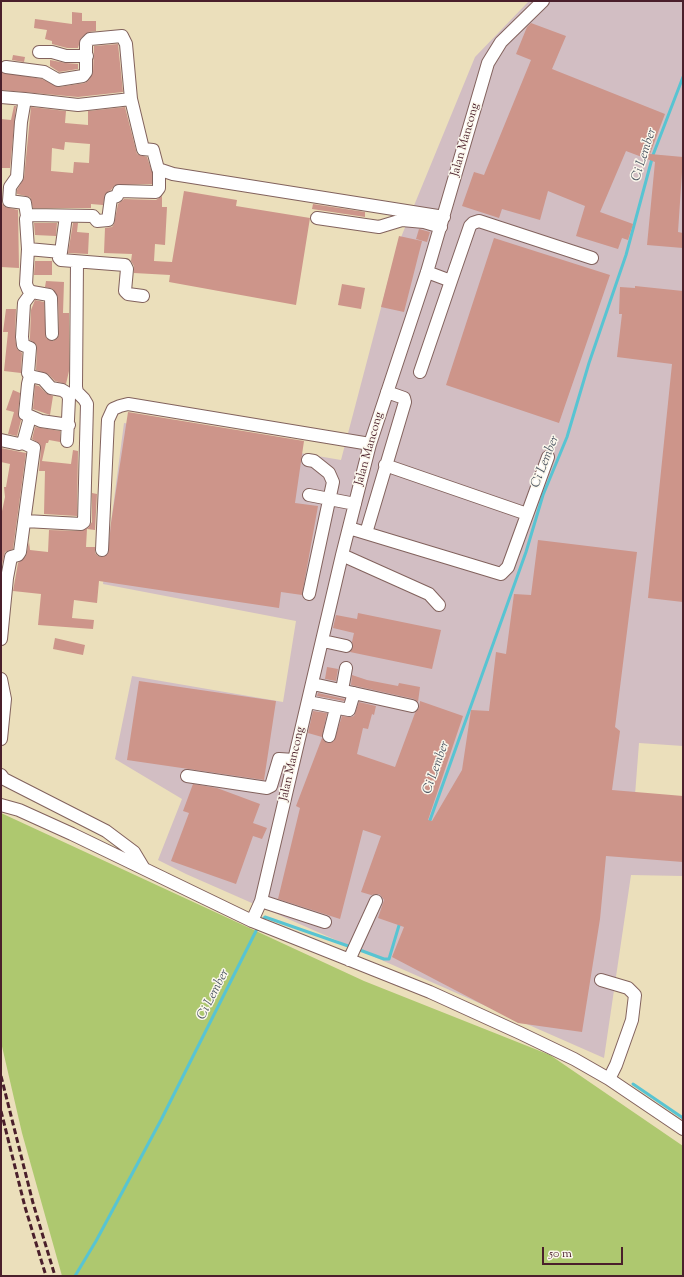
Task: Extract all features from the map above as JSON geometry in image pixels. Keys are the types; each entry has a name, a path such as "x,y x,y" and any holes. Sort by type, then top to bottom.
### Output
{"street":[{"name":"Jalan Mancong","path":"258,915 342,555 370,444 427,272 493,54 511,31 543,1"},
{"path":"6,67 40,71 53,79 64,80 85,74 87,56 86,43 90,39 122,36 126,44 131,99 144,149 153,150 159,170 159,188 156,192 119,191 118,196 110,198 108,220 97,220 93,216 27,216"},
{"path":"39,52 52,52 66,56 87,56"},
{"path":"1,97 78,105 131,99"},
{"path":"24,99 17,177 10,187 9,201 25,203 28,249 26,284 28,289 32,292 49,295 51,298 52,334"},
{"path":"159,170 442,222"},
{"path":"66,216 59,260 125,265 128,269 125,291 128,294 144,296"},
{"path":"317,218 379,227 402,220 442,222"},
{"path":"420,372 470,226 474,223 479,221 592,258"},
{"path":"28,249 61,252"},
{"path":"24,521 81,524 84,522 87,404 77,392 76,387 77,262"},
{"path":"427,272 451,281"},
{"path":"32,292 24,303 22,337 23,345 30,348 28,372 30,376 25,414 41,421 68,425"},
{"path":"30,376 43,379 50,388 67,393 69,398 67,441"},
{"path":"366,533 404,402 404,398 387,392"},
{"path":"102,550 108,420 113,409 120,406 135,405 370,444"},
{"path":"23,443 30,417"},
{"path":"1,440 23,443 34,448 20,552 18,555 11,557 5,593 1,639"},
{"path":"349,528 500,574 508,567 548,457"},
{"path":"308,460 314,462 329,473 333,482 309,594"},
{"path":"385,465 527,514"},
{"path":"309,496 355,504"},
{"path":"342,555 429,594 439,605"},
{"path":"323,641 346,646"},
{"path":"342,690 346,668"},
{"path":"1,679 5,699 5,714 1,739"},
{"path":"313,684 412,706"},
{"path":"308,702 336,708 351,709 354,693"},
{"path":"329,736 336,708"},
{"path":"187,776 267,788 271,786 279,758 294,760"},
{"path":"1,775 4,779 106,831 134,852 143,867"},
{"path":"1,805 38,819 143,867 353,953 574,1059 609,1080 683,1129"},
{"path":"353,953 376,901"},
{"path":"258,915 325,922"},
{"path":"602,980 628,988 635,995 632,1020 609,1080"}],"shaded area":[{"path":"529,1 683,1 683,746 639,743 635,795 683,798 683,876 631,875 604,1058 186,874 158,860 182,799 115,759 132,676 283,702 296,621 103,584 124,423 341,460 397,247 475,57"}],"green space":[{"path":"1,813 364,981 550,1055 683,1146 683,1276 62,1276 22,1133 1,1042"}],"building":[{"path":"72,12 82,13 82,21 96,21 96,31 89,32 81,38 78,48 67,48 52,44 52,41 45,39 47,30 34,28 35,19 72,24"},
{"path":"531,23 566,36 552,69 665,114 650,154 683,157 678,232 683,233 683,248 647,245 655,162 626,151 600,212 633,224 628,240 622,238 618,249 576,236 585,206 548,191 540,220 502,209 499,218 462,206 474,172 484,175 531,60 516,54 527,27"},
{"path":"118,44 123,92 78,97 1,90 1,72 42,79 59,87 85,83 89,80 93,72 94,46"},
{"path":"13,55 25,57 24,62 12,60"},
{"path":"50,60 78,64 78,69 59,72 50,66"},
{"path":"14,106 16,106 10,168 1,168 1,119 11,120"},
{"path":"31,107 66,111 65,123 88,125 88,111 125,107 137,154 147,157 152,172 152,184 115,185 105,194 103,205 91,204 91,208 33,208 30,197 17,194 17,190 24,178","holes":["65,142 90,144 89,163 74,162 73,173 51,171 52,148 64,150"]},
{"path":"184,191 237,200 236,206 310,218 296,305 169,282 170,275 134,273 134,266 131,261 132,254 104,253 105,228 112,227 114,224 118,204 124,199 156,200 162,196 162,207 167,207 165,245 155,244 154,261 172,262"},
{"path":"1,202 5,207 18,210 19,268 1,267"},
{"path":"313,204 365,212 365,217 312,209"},
{"path":"34,223 57,223 56,236 35,235"},
{"path":"73,223 78,223 77,232 89,233 88,254 68,253"},
{"path":"419,229 430,232 427,242 416,239"},
{"path":"399,236 422,241 404,312 381,307"},
{"path":"494,238 610,275 559,423 446,385"},
{"path":"35,261 52,261 52,275 34,275"},
{"path":"46,281 64,282 63,313 69,313 69,371 66,384 55,381 48,374 36,370 37,348 36,344 30,340 31,310 35,300 44,302 46,338 53,341 58,338 58,297 53,289 45,287"},
{"path":"342,284 365,288 361,309 338,305"},
{"path":"635,286 683,291 683,602 648,598 672,364 617,357 622,314 619,314 620,287 635,288"},
{"path":"6,309 16,309 15,338 17,349 22,353 21,373 4,371 8,332 3,332"},
{"path":"35,385 39,386 46,393 53,396 50,415 33,409"},
{"path":"13,390 20,393 18,414 21,420 17,436 8,434 14,412 6,410"},
{"path":"128,412 304,441 295,503 318,506 302,595 281,592 279,608 99,581 97,603 74,600 72,618 94,620 93,629 38,625 41,594 13,591 18,563 26,556 29,542 30,550 48,552 49,530 81,531 88,528 92,522 92,493 97,494 95,530 87,529 86,547 95,547 95,553 98,556 102,557 108,554 111,523"},
{"path":"35,427 60,431 60,442 49,440 48,443 46,443 42,461 71,464 73,450 78,451 77,516 44,514 45,471 39,471 40,444 32,439"},
{"path":"1,448 26,453 13,549 5,552 1,569 1,516 5,497 4,487 6,487 10,464 1,462"},
{"path":"538,540 637,552 615,727 620,731 612,790 683,796 683,862 606,856 600,919 582,1032 518,1023 392,957 404,927 378,918 384,900 379,894 371,895 361,892 381,836 363,830 340,919 278,899 300,808 296,806 322,738 327,743 334,741 342,716 354,716 359,702 376,706 368,729 363,728 357,754 395,767 415,713 419,708 420,701 463,716 428,820 432,821 462,770 471,710 489,711 496,652 506,654 514,594 531,595"},
{"path":"358,613 441,630 432,669 350,652 353,647 352,642 354,633 333,628 336,615 357,619"},
{"path":"55,638 85,645 83,655 53,649"},
{"path":"327,667 338,669 336,681 325,679"},
{"path":"352,675 367,680 398,686 399,683 420,687 418,702 414,699 351,685"},
{"path":"139,681 276,701 264,780 127,760"},
{"path":"318,693 345,699 344,701 317,696"},
{"path":"313,711 327,713 322,737 308,733"},
{"path":"193,784 217,788 260,804 253,823 267,828 262,839 253,836 236,884 171,861 189,813 183,811"}],"waterway":[{"name":"Ci Lember","path":"429,823 526,552 543,495 567,437 589,363 626,255 653,155 683,77"},
{"name":"Ci Lember","path":"262,921 265,917 351,947"},
{"name":"Ci Lember","path":"357,949 384,959 389,959 400,922"},
{"name":"Ci Lember","path":"75,1276 96,1241 161,1120 258,927"},
{"path":"633,1084 683,1118"}],"railway":[{"path":"1,1076 33,1203 55,1276"},
{"path":"1,1111 25,1207 46,1276"}]}
